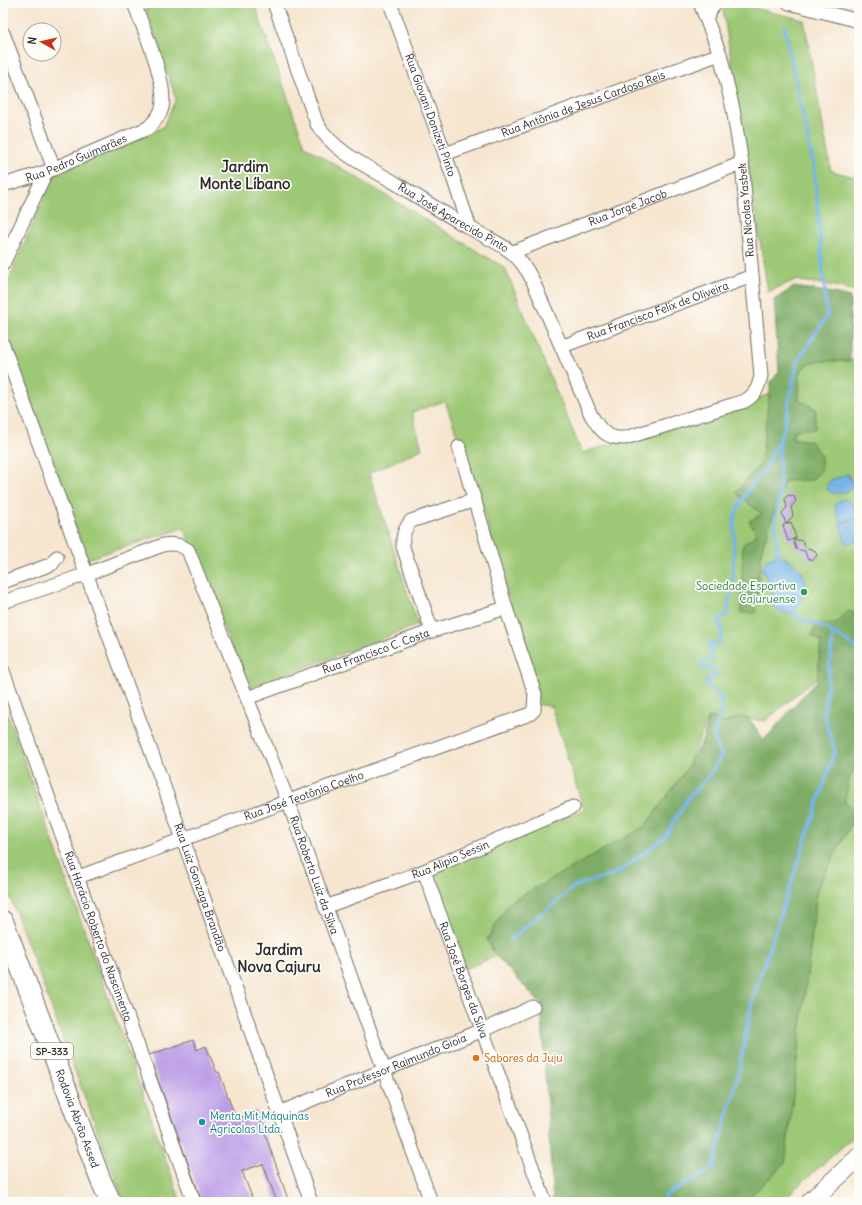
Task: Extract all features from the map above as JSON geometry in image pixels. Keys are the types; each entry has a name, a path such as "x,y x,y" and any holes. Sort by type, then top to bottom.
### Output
{"main road":[{"name":"Rodovia Abrão Assed","path":"3,921 101,1181 107,1202"},
{"path":"810,1202 859,1157"},
{"name":"Rodovia Abrão Assed","path":"101,1181 111,1202"}],"street":[{"name":"Rua Pedro Guimarães","path":"3,185 50,170 148,128 160,114 164,96 161,81 134,3"},
{"name":"Rua José Aparecido Pinto","path":"274,3 317,124 324,135 347,154 513,252 524,264 532,278 600,431 609,436 625,438"},
{"name":"Rua Giovani Donizeti Pinto","path":"390,3 445,154 470,228"},
{"name":"Rua Nicolas Yasbek","path":"625,438 745,401 754,394 761,376 742,163 734,109 720,54 700,3"},
{"path":"706,18 715,3"},
{"path":"789,3 833,8 859,21"},
{"path":"3,33 50,170 3,264"},
{"name":"Rua Antônia de Jesus Cardoso Reis","path":"445,154 720,54"},
{"name":"Rua Jorge Jacob","path":"513,252 742,163"},
{"name":"Rua Francisco Felix de Oliveira","path":"562,346 752,276"},
{"name":"Rua Luiz Gonzaga Brandão","path":"3,345 183,839 281,1112 311,1202"},
{"path":"459,447 506,608"},
{"path":"432,632 403,547 402,537 405,528 411,522 475,500"},
{"name":"Rua Roberto Luiz da Silva","path":"87,574 163,545 174,543 188,550 288,801 383,1070 432,1202"},
{"path":"3,582 52,564 57,557"},
{"path":"3,602 87,574"},
{"name":"Rua Francisco C. Costa","path":"247,698 432,632 506,608"},
{"name":"Rua José Teotônio Coelho","path":"78,877 530,714 534,710 535,694 506,608"},
{"name":"Rua Horácio Roberto do Nascimento","path":"3,671 194,1202"},
{"name":"Rua Alipio Sessin","path":"326,906 424,871 573,807"},
{"name":"Rua José Borges da Silva","path":"424,871 545,1202"},
{"name":"Rua Professor Raimundo Gioia","path":"281,1112 483,1030 533,1008"}],"green space":[{"path":"144,3 254,3 305,146 505,268 582,453 771,394 761,463 736,493 762,514 800,374 804,366 818,361 859,360 859,642 765,721 738,717 726,723 709,716 686,770 645,827 509,903 487,940 496,956 465,969 431,882 433,870 584,810 551,706 540,705 478,493 445,401 412,412 422,449 369,473 418,625 248,689 184,528 87,559 3,322 3,293 54,175 163,127 176,99"},
{"path":"722,3 733,3 804,20 831,171 859,178 859,280 856,291 795,280 768,292"},
{"path":"794,287 850,297 850,361 818,361 804,366 800,374 799,400 816,409 815,429 795,430 792,438 810,441 821,456 822,469 812,480 785,481 762,548 755,613 741,613 743,544 757,534 749,521 762,514 736,493 761,463 771,382 779,372 774,300"},
{"path":"848,611 859,614 859,764 850,776 844,802 858,811 817,889 785,1163 744,1202 553,1202 541,1004 496,956 487,940 509,903 645,826 686,770 703,739 709,716 726,723 738,717 749,718 764,740 817,680 821,642 812,635 816,624 836,623"},
{"path":"3,701 181,1202 124,1202 3,878"},
{"path":"859,764 859,1132 780,1202 744,1202 785,1163 817,889 858,811 844,802 850,776"}],"water":[{"path":"848,474 854,488 837,493 828,490 827,485 831,480"},
{"path":"845,499 851,503 858,516 840,522 835,506 839,501"},
{"path":"859,518 859,540 846,544 840,524"},
{"path":"776,556 782,557 793,563 805,578 806,591 794,614 777,610 772,605 771,586 763,568 764,564 768,560"}],"building":[{"path":"788,495 794,496 796,501 791,507 793,516 786,524 782,513 787,507 785,499"},
{"path":"791,522 796,538 788,541 783,525"},
{"path":"793,539 803,541 805,547 814,550 817,555 813,560 807,558 805,551 796,549"},
{"name":"Menta Mit Máquinas Agrícolas Ltda.","path":"193,1040 197,1050 206,1046 217,1073 219,1072 236,1119 257,1111 289,1202 277,1202 263,1164 242,1171 253,1200 247,1202 202,1202 149,1055"}],"waterway":[{"path":"510,940 575,886 619,872 665,837 687,799 710,775 721,756 713,736 721,712 721,698 705,682 717,674 712,667 706,669 700,665 705,661 712,660 711,648 709,645 712,642 714,645 719,643 722,632 718,620 728,614 729,599 733,590 734,519 741,502 767,466 784,428 797,362 827,316 814,167 784,26"},
{"path":"778,556 775,522 780,490 779,447 781,438"},
{"path":"794,614 802,620 826,629 859,650"},
{"path":"662,1202 666,1195 713,1168 738,1076 752,1001 835,751 824,715 833,634"}],"place":[{"name":"Sociedade Esportiva Cajuruense","path":"804,592"},
{"name":"Sabores da Juju","path":"476,1058"},
{"name":"Menta Mit Máquinas Agrícolas Ltda.","path":"202,1122"}],"district":[{"name":"Jardim Monte Líbano","path":"245,174"},
{"name":"Jardim Nova Cajuru","path":"279,958"}]}
